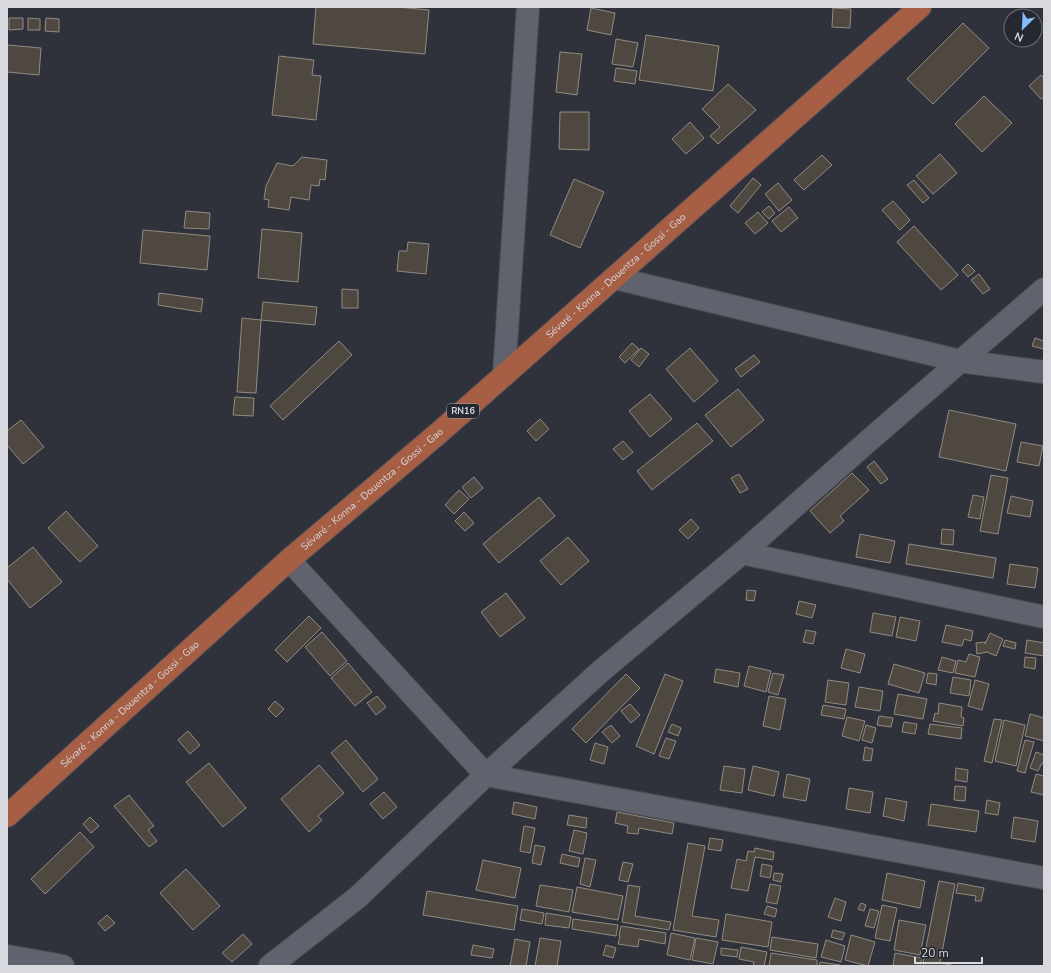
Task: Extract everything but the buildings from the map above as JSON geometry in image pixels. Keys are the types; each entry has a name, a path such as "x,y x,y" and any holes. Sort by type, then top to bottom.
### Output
{"main road":[{"name":"Sévaré - Konna - Douentza - Gossi - Gao","path":"7,816 289,560 435,437 920,7"}],"street":[{"path":"504,375 528,7"},
{"path":"615,278 960,361 1044,372"},
{"path":"270,966 358,897 486,775 601,671 742,553 1044,289"},
{"path":"742,553 1044,617"},
{"path":"289,560 486,775 1044,878"},
{"path":"7,956 63,966"}]}
